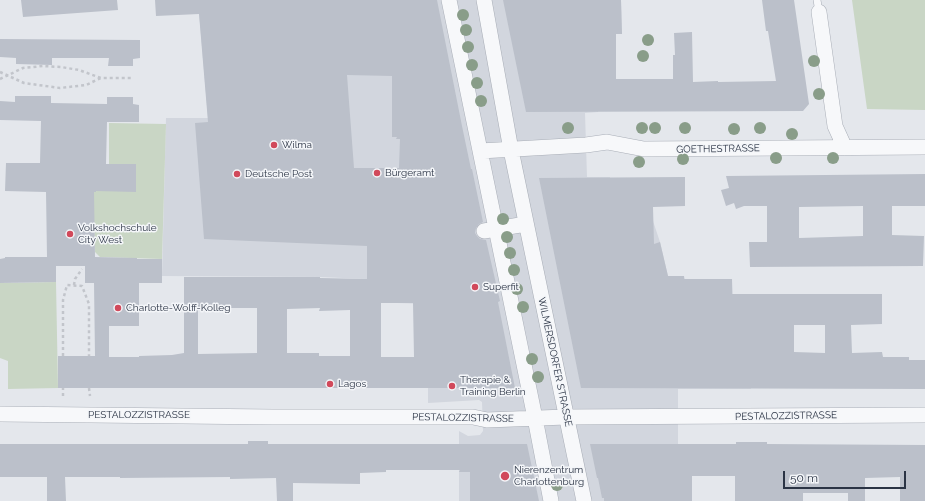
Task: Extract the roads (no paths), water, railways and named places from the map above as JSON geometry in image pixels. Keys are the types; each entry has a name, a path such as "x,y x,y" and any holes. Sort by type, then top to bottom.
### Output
{"street":[{"path":"450,0 480,151 490,230 535,418 551,501"},
{"name":"WILMERSDORFER STRASSE","path":"484,0 511,150 584,501"},
{"path":"818,6 835,126 845,148"},
{"name":"GOETHESTRASSE","path":"511,150 586,145 607,142 644,149 925,147"},
{"path":"480,151 511,150"},
{"path":"490,230 526,224"},
{"name":"PESTALOZZISTRASSE","path":"0,414 273,417 473,417 487,420 566,417 925,415"}],"place":[{"name":"Wilma","path":"274,145"},
{"name":"Bürgeramt","path":"377,173"},
{"name":"Deutsche Post","path":"237,174"},
{"name":"Volkshochschule City West","path":"70,234"},
{"name":"Superfit","path":"475,287"},
{"name":"Charlotte-Wolff-Kolleg","path":"118,308"},
{"name":"Lagos","path":"330,384"},
{"name":"Therapie & Training Berlin","path":"452,386"},
{"name":"Nierenzentrum Charlottenburg","path":"505,476"}]}
